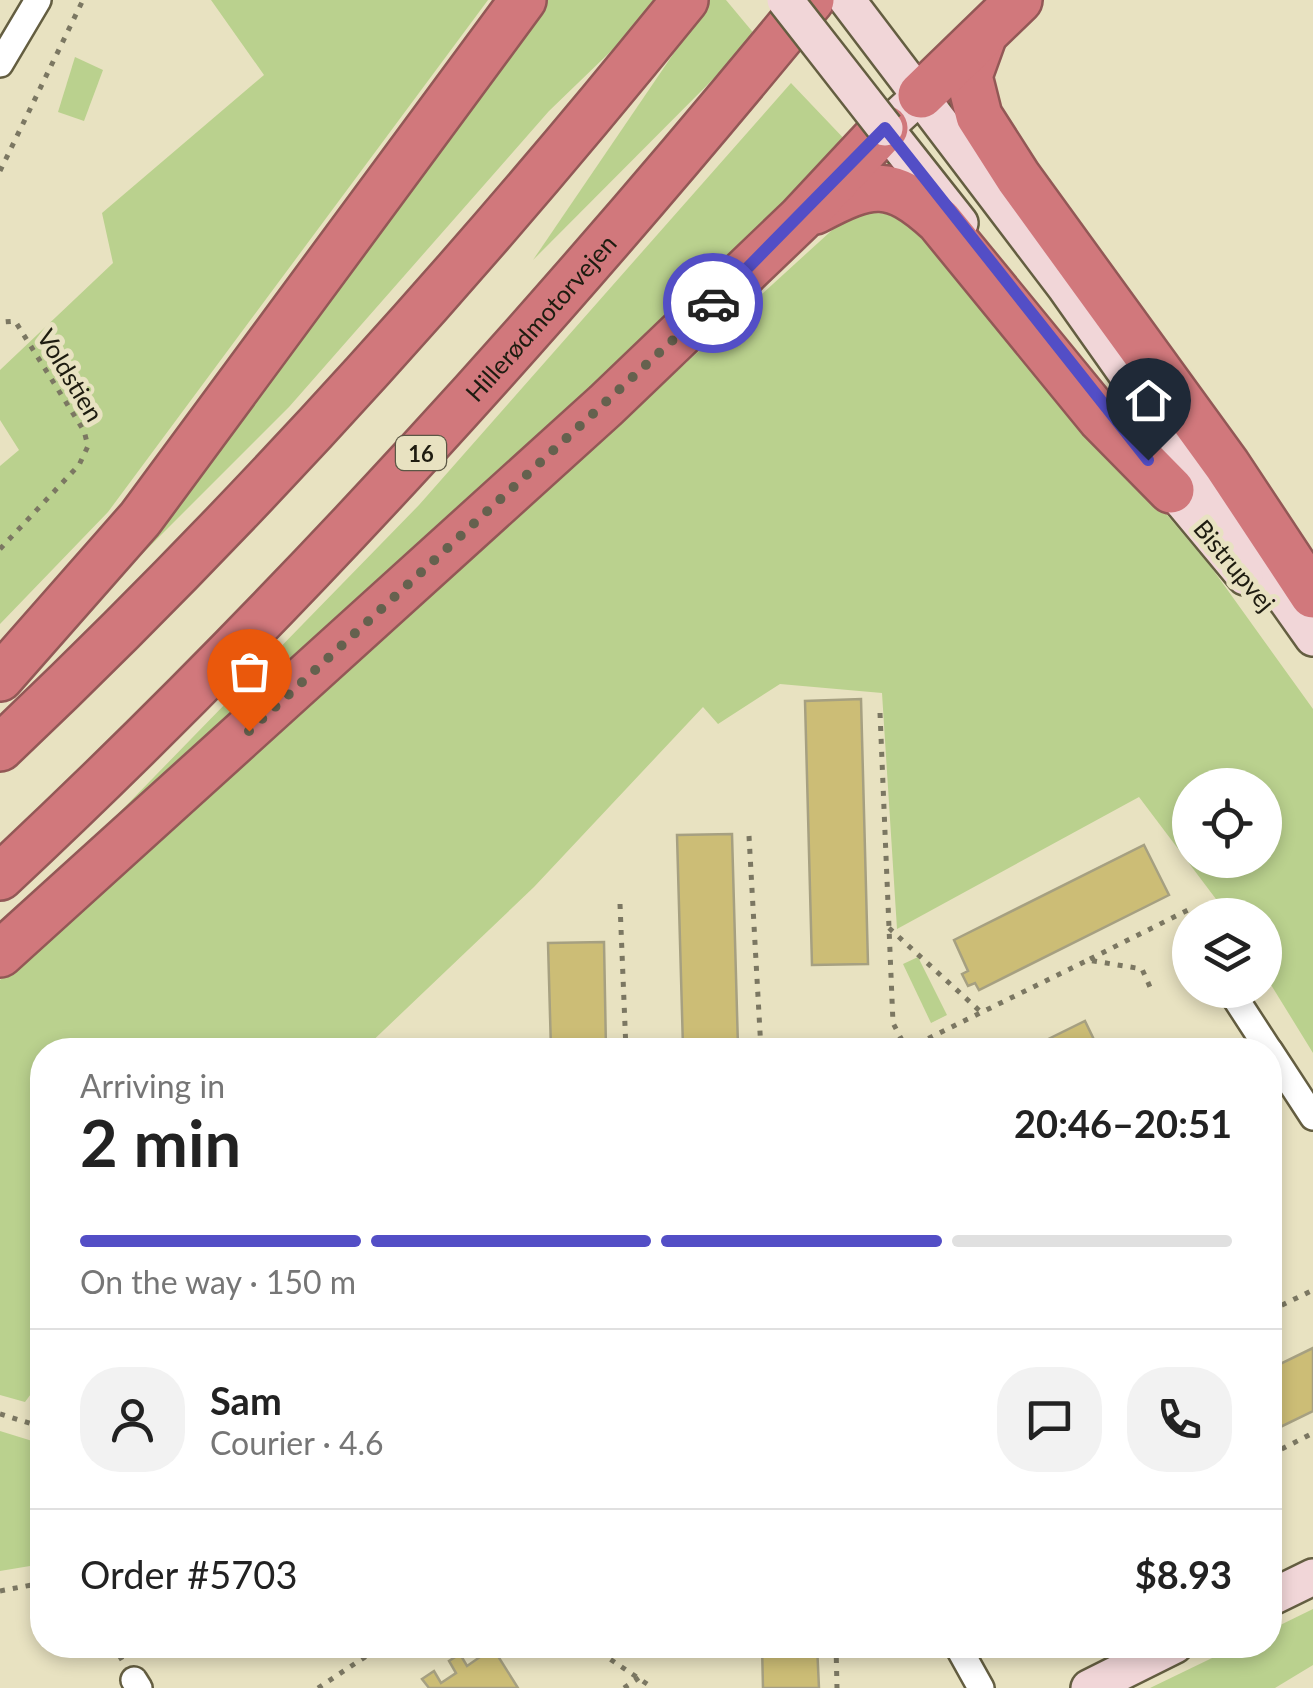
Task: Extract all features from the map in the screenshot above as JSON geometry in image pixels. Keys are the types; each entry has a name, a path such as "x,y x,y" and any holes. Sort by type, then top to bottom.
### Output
{"highway":[{"path":"0,678 140,519 523,0"},
{"path":"0,748 302,442 591,117 685,0"},
{"name":"Hillerødmotorvejen","path":"0,878 102,782 374,505 664,180 811,0"},
{"path":"921,95 1019,0"},
{"path":"982,40 968,76 980,116 1018,178 1227,465 1313,596"},
{"path":"0,954 592,418 800,220 885,128"},
{"path":"800,220 863,189 888,186 914,198 939,222 1102,419 1172,490"}],"main road":[{"name":"Bistrupvej","path":"785,0 1172,490 1313,659"},
{"name":"Bistrupvej","path":"848,0 1065,286 1313,638"},
{"path":"885,128 921,95"},
{"path":"1282,1592 1313,1577"},
{"path":"1089,1688 1148,1658"}],"street":[{"path":"0,64 38,0"},
{"path":"1242,1008 1261,1038"},
{"path":"1282,1070 1313,1118"},
{"path":"965,1658 981,1688"}],"path":[{"path":"0,172 83,0"},
{"path":"0,333 2,319"},
{"name":"Voldstien","path":"0,549 79,464 88,446 84,431 15,321 2,319"},
{"path":"880,713 892,1023 900,1038"},
{"path":"750,836 760,1038"},
{"path":"620,904 626,1038"},
{"path":"931,1038 1172,918"},
{"path":"889,928 982,1013"},
{"path":"1088,960 1142,969 1150,988"},
{"path":"1282,1305 1313,1290"},
{"path":"0,1414 30,1423"},
{"path":"1282,1449 1313,1433"},
{"path":"0,1591 30,1585"},
{"path":"318,1688 363,1658"},
{"path":"610,1658 653,1688"},
{"path":"836,1658 837,1688"},
{"path":"624,1688 640,1677"}],"green space":[{"path":"211,0 488,0 108,512 0,624 0,466 19,450 0,420 0,370 113,263 102,213 264,75"},
{"path":"538,0 664,0 549,111 289,407 66,630"},
{"path":"710,0 726,0 756,36 533,260"},
{"path":"75,57 103,70 84,121 58,112"},
{"path":"791,83 850,145 416,556 4,931 419,505"},
{"path":"852,212 914,215 1211,567 1313,709 1313,1053 1282,1003 1282,898 1215,898 1200,878 1282,878 1282,768 1172,768 1172,841 1139,797 897,929 882,693 780,684 718,724 703,707 534,887 376,1038 30,1038 30,1395 25,1402 0,1395 0,980 120,878"},
{"path":"918,957 947,1015 931,1023 903,964"},
{"path":"0,1431 30,1440 30,1566 0,1571"},
{"path":"1313,1609 1313,1665 1275,1688 1150,1688 1212,1658 1282,1658 1282,1624"}],"building":[{"path":"861,699 868,964 812,965 805,701"},
{"path":"732,834 738,1038 683,1038 677,835"},
{"path":"1144,845 1169,895 979,990 975,983 968,986 962,974 968,971 954,940"},
{"path":"604,942 606,1038 551,1038 548,943"},
{"path":"1085,1021 1093,1038 1050,1038"},
{"path":"1313,1348 1313,1411 1282,1426 1282,1363"},
{"path":"454,1658 462,1658 467,1666 479,1658 499,1658 518,1688 429,1688 422,1679 434,1671 441,1683 456,1673 449,1661"},
{"path":"762,1658 818,1658 819,1688 763,1688"}],"way so far":[{"path":"249,731 713,303"}],"route":[{"path":"713,303 800,220 885,128 1148,460"}]}
